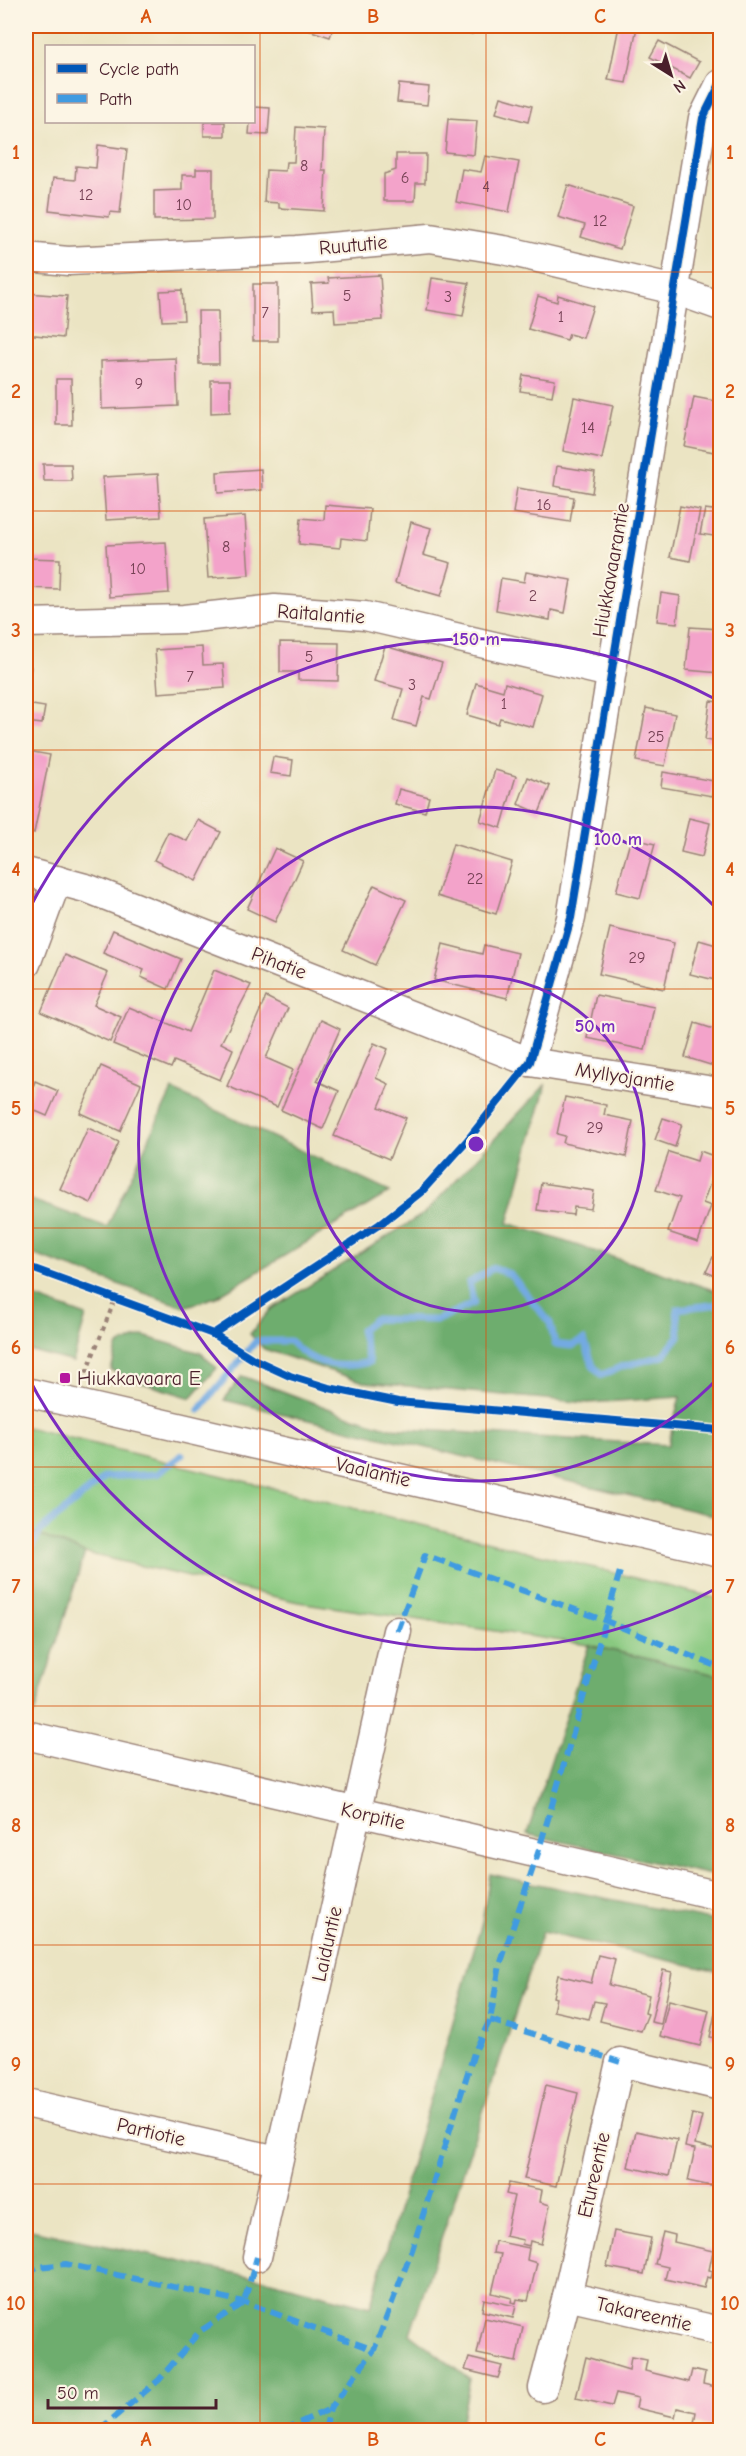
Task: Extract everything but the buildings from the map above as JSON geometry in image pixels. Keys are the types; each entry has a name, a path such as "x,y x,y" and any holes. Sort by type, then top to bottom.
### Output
{"street":[{"name":"Hiukkavaarantie","path":"530,1062 571,918 704,118 720,84"},
{"name":"Ruututie","path":"26,257 68,261 297,250 430,238 504,250 675,290"},
{"path":"675,290 720,306"},
{"name":"Raitalantie","path":"26,623 184,619 275,609 366,616 610,673"},
{"name":"Pihatie","path":"26,872 89,889 530,1062"},
{"path":"26,964 57,880"},
{"name":"Myllyojantie","path":"530,1062 720,1092"},
{"name":"Vaalantie","path":"26,1392 720,1552"},
{"name":"Laiduntie","path":"257,2257 397,1631"},
{"name":"Korpitie","path":"26,1735 720,1896"},
{"name":"Etureentie","path":"543,2388 567,2296 620,2062 720,2086"},
{"name":"Partiotie","path":"26,2103 277,2160"},
{"name":"Takareentie","path":"567,2296 720,2331"}],"path":[{"path":"104,1295 129,1304"},
{"path":"73,1380 83,1382 115,1299"}],"green space":[{"path":"546,1084 508,1223 720,1292 720,1517 224,1400 242,1376 341,1413 390,1428 668,1445 680,1397 588,1403 364,1382 264,1349 250,1334 270,1310 425,1213"},
{"path":"172,1090 390,1192 216,1297 184,1307 26,1252 26,1198 107,1227"},
{"path":"26,1294 86,1316 73,1362 28,1350 26,1346"},
{"path":"143,1336 201,1353 217,1368 191,1398 130,1379 111,1370 118,1345"},
{"path":"26,1427 720,1599 720,1676 589,1645 298,1602 85,1553 26,1530"},
{"path":"26,1530 85,1553 34,1714 26,1713"},
{"path":"589,1645 720,1676 720,1877 527,1834"},
{"path":"490,1874 720,1922 720,1972 542,1932 410,2334 470,2379 460,2430 26,2430 26,2229 263,2279 370,2307 482,1922"}],"waterway":[{"path":"199,1410 256,1341 290,1341 307,1356 326,1364 347,1365 369,1362 361,1330 375,1319 437,1320 474,1303 469,1283 493,1268 510,1274 550,1323 555,1344 571,1346 584,1340 593,1366 602,1375 623,1366 663,1356 679,1336 677,1309 720,1304"},
{"path":"26,1557 41,1530 105,1477 157,1474 182,1455"}],"marked path":[{"path":"397,1631 425,1555 606,1621 720,1668"},
{"path":"325,2430 330,2409 374,2350 412,2250 474,2053 490,2020 500,1965 538,1853 621,1568"},
{"path":"490,2020 620,2062"},
{"path":"99,2430 159,2380 199,2332 244,2302 257,2257"},
{"path":"26,2273 37,2267 66,2264 244,2302 374,2350"},
{"path":"283,2430 330,2409"}],"cycle path":[{"path":"213,1334 380,1224 422,1191 466,1142 530,1062 571,918 703,118 720,84"},
{"path":"26,1266 213,1334 253,1359 290,1376 329,1388 398,1402 720,1430"}],"place":[{"name":"Hiukkavaara E","path":"65,1378"}]}
